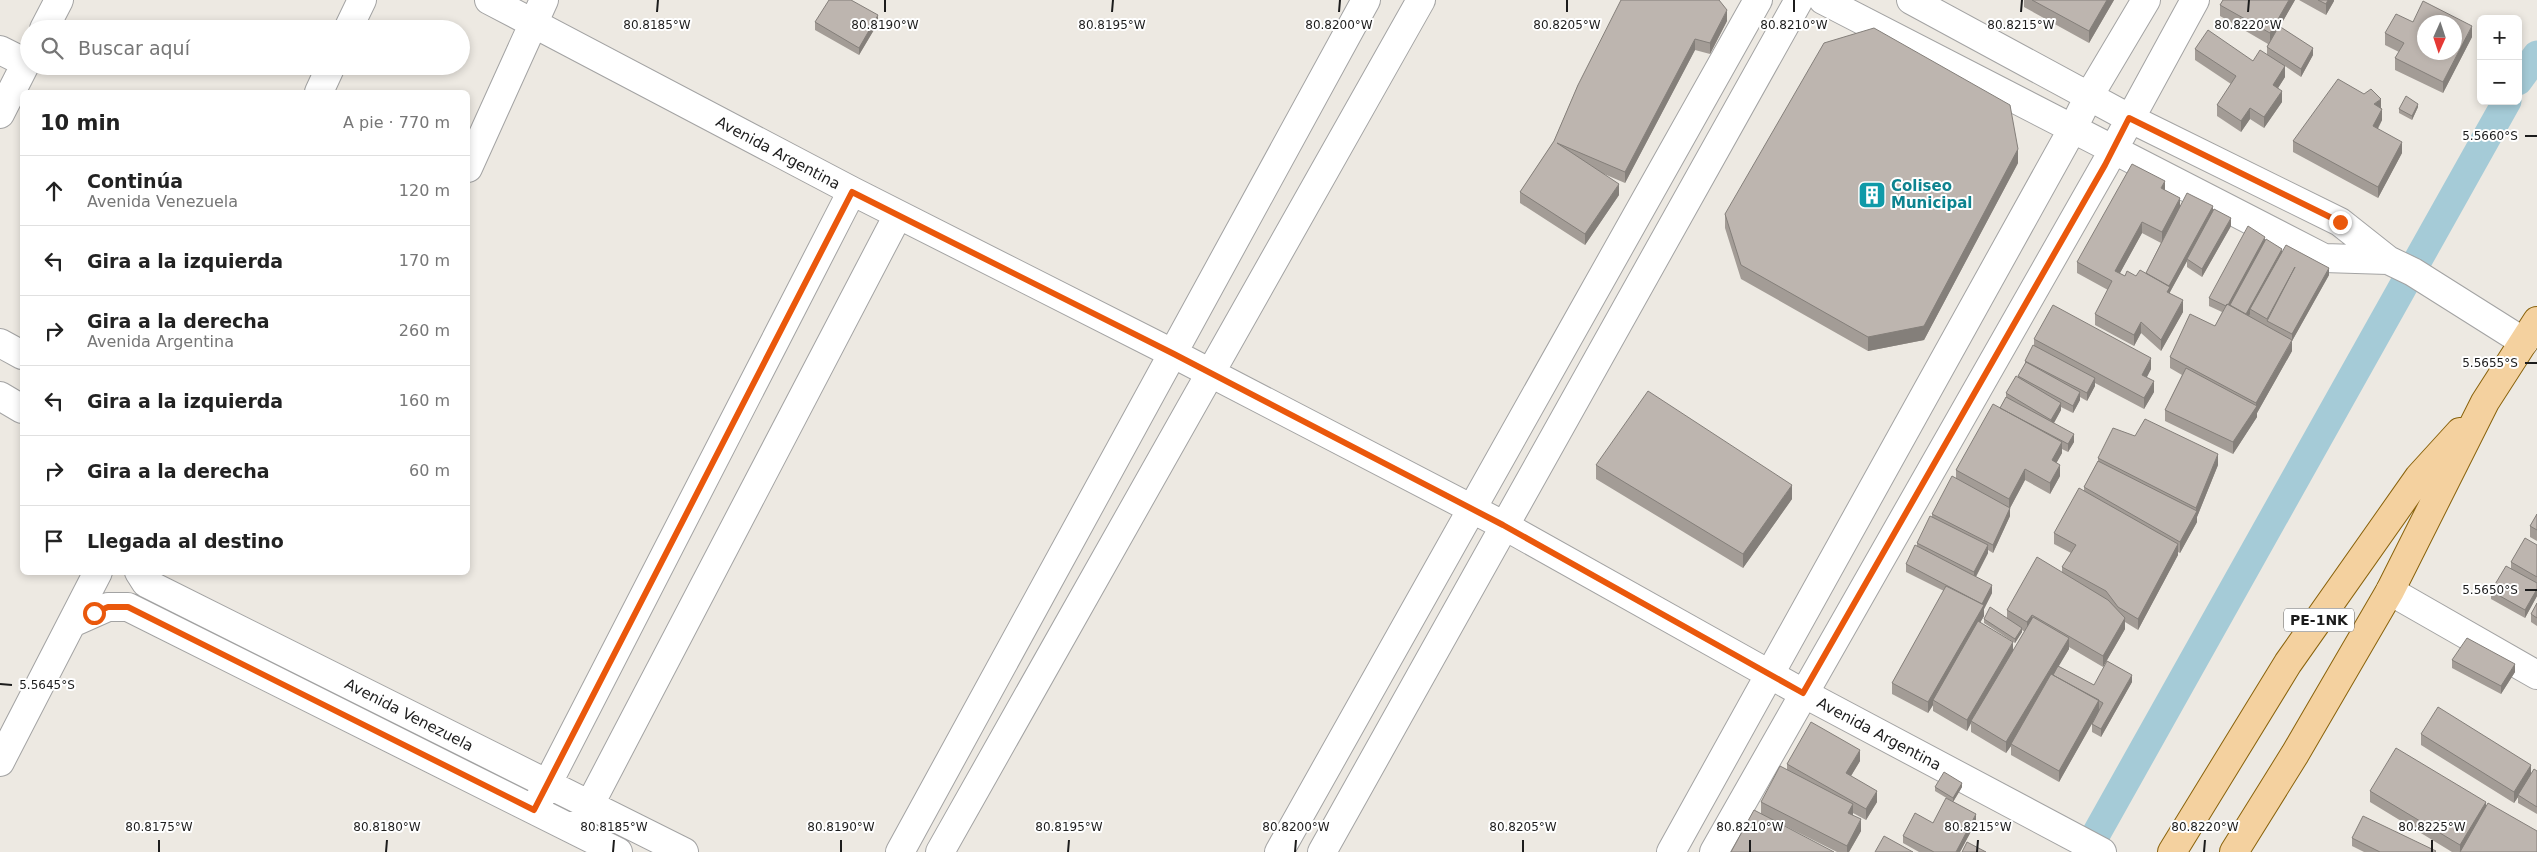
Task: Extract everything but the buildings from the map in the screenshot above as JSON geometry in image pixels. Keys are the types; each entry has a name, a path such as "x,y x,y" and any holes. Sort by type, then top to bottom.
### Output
{"main road":[{"name":"PE-1NK","path":"2234,852 2295,754 2390,591 2485,402 2530,331"},
{"name":"PE-1NK","path":"2172,852 2300,647 2419,477 2485,402"}],"street":[{"path":"49,20 59,0"},
{"path":"352,20 362,0"},
{"name":"Avenida Argentina","path":"489,0 539,12 852,192 1212,373 1503,525 1803,693 2102,852"},
{"path":"900,852 1366,0"},
{"path":"940,852 1421,0"},
{"path":"1279,852 1473,510 1758,0"},
{"path":"1322,852 1503,525 1799,0"},
{"path":"1823,0 2324,258 2388,260"},
{"path":"1912,0 2129,118 2340,222 2388,260 2530,331"},
{"path":"1671,852 2089,96 2146,0"},
{"path":"1714,852 2113,149 2195,0"},
{"path":"470,164 539,12"},
{"path":"0,50 20,57"},
{"path":"0,114 20,74"},
{"path":"320,90 327,75"},
{"path":"534,810 852,192"},
{"path":"576,831 898,215"},
{"path":"0,343 20,354"},
{"path":"0,396 20,408"},
{"path":"0,762 96,575"},
{"name":"Avenida Venezuela","path":"141,575 146,583 684,852"},
{"path":"2390,591 2537,675"},
{"name":"Avenida Venezuela","path":"72,622 108,607 128,607 618,852"}],"waterway":[{"path":"2522,76 2537,55"},
{"path":"2086,852 2505,105"}],"place":[{"name":"Coliseo Municipal","path":"1872,195"}],"route":[{"path":"94,613 108,607 128,607 534,810 852,192 1174,354 1503,525 1803,693 2105,165 2129,118 2340,222"}]}
